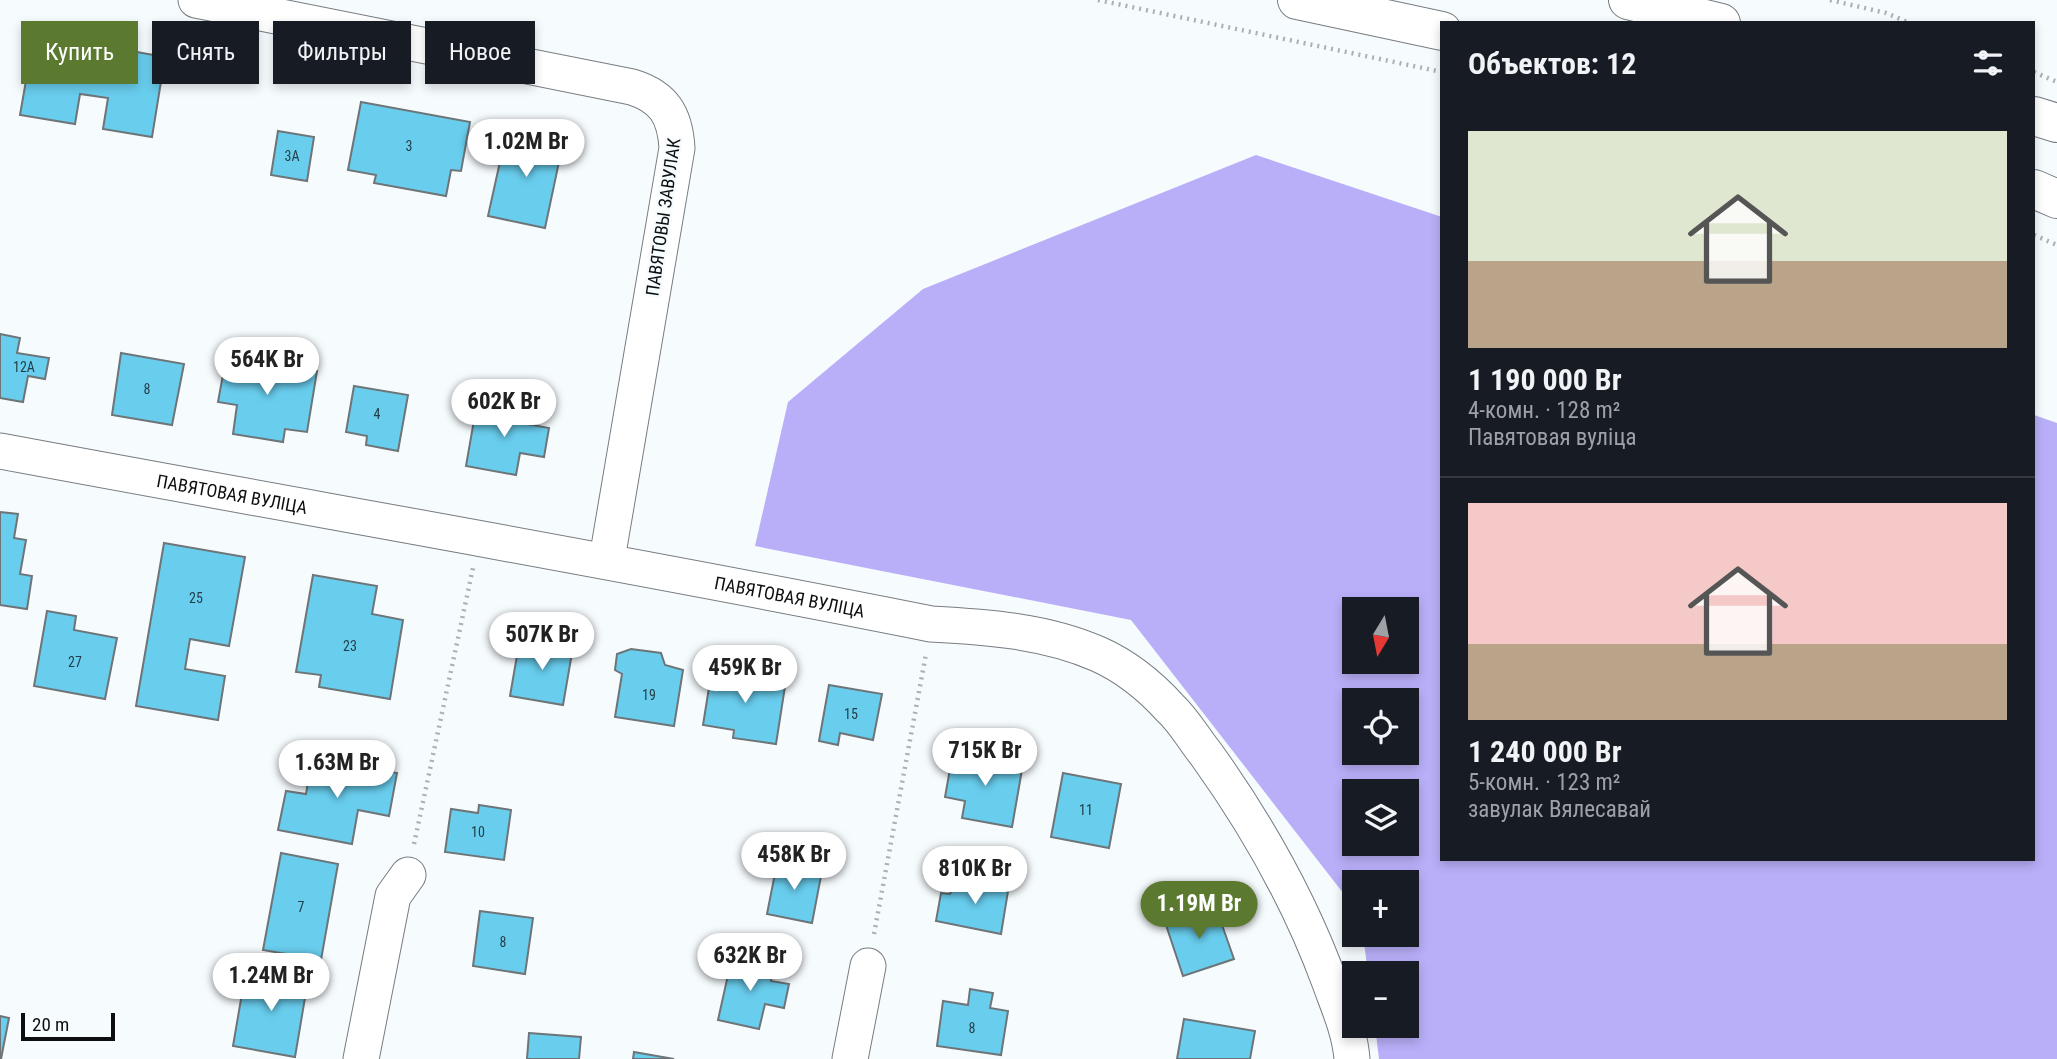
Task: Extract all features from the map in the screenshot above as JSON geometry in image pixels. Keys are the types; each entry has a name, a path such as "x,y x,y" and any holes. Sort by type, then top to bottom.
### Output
{"main road":[{"path":"1297,0 1440,31"},
{"path":"1628,0 1713,21"},
{"path":"2035,116 2057,123"},
{"path":"2035,189 2057,199"}],"street":[{"name":"ПАВЯТОВЫ ЗАВУЛАК","path":"196,0 632,87 659,99 668,110 676,125 677,148 607,559"},
{"name":"ПАВЯТОВАЯ ВУЛІЦА","path":"0,451 479,540 607,559 931,624 985,627 1048,637 1099,654 1138,678 1172,709 1248,813 1307,923 1347,1031 1352,1059"},
{"path":"361,1059 393,896 408,875"},
{"path":"850,1059 868,966"}],"path":[{"path":"1098,0 1440,72"},
{"path":"1830,0 1886,13 1905,21"},
{"path":"2035,72 2057,82"},
{"path":"2035,235 2057,246"},
{"path":"408,875 479,540"},
{"path":"868,966 931,624"}],"shaded area":[{"path":"1256,155 1440,216 1440,861 2035,861 2035,415 2057,423 2057,1059 1379,1059 1376,1038 1419,1038 1419,961 1366,961 1365,947 1419,947 1419,870 1342,870 1342,892 1131,620 755,546 788,402 923,289"}],"building":[{"path":"138,52 152,55 152,84 161,84 152,137 103,129 108,98 80,94 75,124 20,115 25,84 138,84"},
{"path":"361,102 470,122 461,171 451,170 446,196 374,183 376,175 348,170"},
{"path":"507,130 563,143 545,228 488,216"},
{"path":"278,131 314,137 307,181 271,175"},
{"path":"0,334 20,338 17,353 49,358 45,379 28,376 23,402 0,398"},
{"path":"121,353 184,364 172,425 112,415"},
{"path":"227,353 317,371 307,432 285,429 283,442 233,434 237,405 218,402"},
{"path":"354,386 408,395 398,451 366,445 367,436 346,432"},
{"path":"477,403 530,411 527,424 549,428 544,457 520,453 516,475 466,466"},
{"path":"0,512 18,514 14,538 26,540 20,574 32,576 27,609 0,605"},
{"path":"164,543 245,557 229,646 190,639 185,669 225,676 218,720 136,706"},
{"path":"313,575 377,586 372,614 403,620 390,699 319,687 321,675 296,672"},
{"path":"47,611 76,616 74,630 117,638 105,699 34,686"},
{"path":"520,638 573,647 563,705 510,696"},
{"path":"631,649 661,653 665,665 683,670 674,726 615,717 622,674 615,670 617,654"},
{"path":"712,669 786,680 776,744 733,738 734,730 703,725"},
{"path":"829,685 882,694 873,740 840,733 838,745 819,741"},
{"path":"953,752 1023,764 1012,827 962,818 965,801 945,797"},
{"path":"312,757 397,773 389,816 358,810 352,844 278,830 286,791 306,794"},
{"path":"1063,773 1121,784 1109,848 1051,837"},
{"path":"479,805 511,810 504,860 445,852 451,809 478,813"},
{"path":"281,853 338,864 321,960 263,950"},
{"path":"778,858 799,862 797,871 821,876 812,923 767,914"},
{"path":"973,879 1009,885 1001,934 936,921 941,893 950,894 955,884"},
{"path":"1215,905 1234,959 1183,976 1165,922"},
{"path":"480,911 533,918 525,974 473,966"},
{"path":"732,957 774,966 771,981 789,984 784,1008 765,1004 759,1029 718,1020"},
{"path":"246,970 308,980 295,1057 233,1046"},
{"path":"970,989 993,993 990,1008 1008,1011 1001,1055 937,1046 943,1001 968,1005"},
{"path":"0,1016 9,1018 1,1059 0,1059"},
{"path":"1184,1019 1255,1031 1250,1059 1177,1059"},
{"path":"529,1033 581,1037 579,1059 527,1059"},
{"path":"634,1052 674,1059 633,1059"}]}
